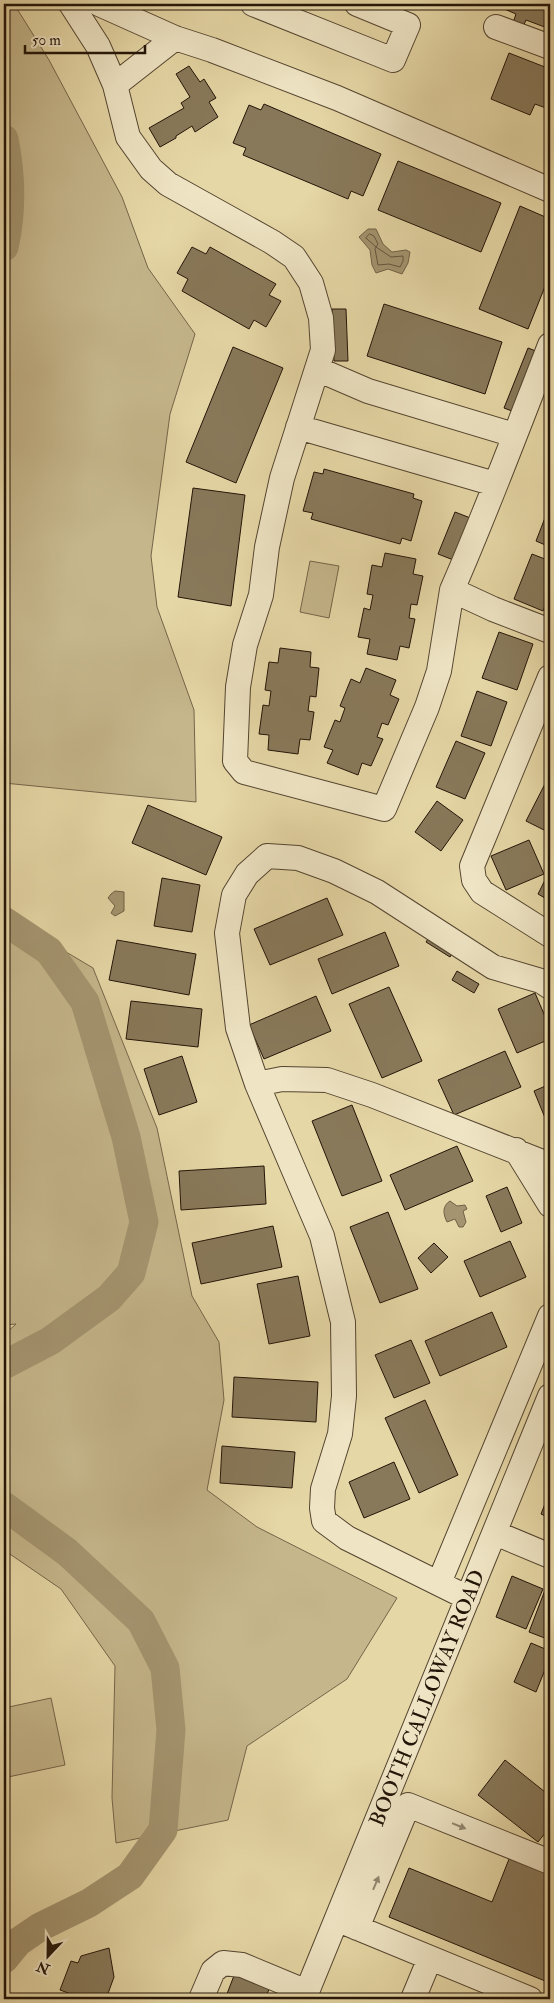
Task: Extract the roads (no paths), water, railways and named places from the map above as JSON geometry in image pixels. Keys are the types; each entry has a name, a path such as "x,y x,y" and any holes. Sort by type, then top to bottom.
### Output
{"street":[{"path":"71,4 98,46 115,85 128,137 151,169 168,184 272,242 294,257 312,283 321,318 324,350 282,478 267,548 261,595 245,646 238,687 234,761 244,772 384,809 427,707 439,670 452,590 480,527 494,484 550,345"},
{"path":"99,4 175,38 212,50 337,98 550,190"},
{"path":"253,4 393,60 408,25 357,4"},
{"path":"496,27 550,47"},
{"path":"115,85 175,38"},
{"path":"317,369 368,392 514,435"},
{"path":"298,427 494,484"},
{"path":"452,590 493,609 550,630"},
{"path":"550,677 472,866 474,880 482,892 550,935"},
{"path":"468,1598 348,1538 324,1521 322,1508 323,1489 340,1434 344,1396 343,1322 322,1236 257,1084 238,1028 227,933 234,895 247,874 267,856 298,858 334,871 377,892 493,967 541,981 550,987"},
{"path":"257,1084 282,1078 327,1080 372,1094 550,1164"},
{"path":"516,1150 550,1205"},
{"path":"439,1583 550,1316"},
{"name":"BOOTH CALLOWAY ROAD","path":"306,1996 347,1924 398,1800 468,1598 550,1396"},
{"path":"494,1533 550,1556"},
{"path":"398,1800 550,1862"},
{"path":"347,1924 530,1999"},
{"path":"413,1999 430,1958"},
{"path":"201,1999 213,1971 223,1963 242,1965 306,1996"}],"water":[{"path":"368,229 376,229 383,244 392,252 406,250 410,252 408,263 402,274 388,269 376,273 372,265 370,250 359,237"},
{"path":"115,891 124,892 124,911 115,916 111,913 115,906 108,898"},
{"path":"450,1201 457,1206 465,1205 467,1209 463,1211 466,1222 463,1227 459,1227 455,1219 447,1222 444,1210"}],"waterway":[{"path":"4,139 10,193 7,234 4,247"},
{"path":"4,921 49,951 85,1002 126,1137 144,1222 131,1273 109,1298 50,1341 4,1365"},
{"path":"4,1506 67,1552 141,1621 165,1668 171,1730 163,1830 130,1876 89,1903 40,1927 18,1942 4,1959"}]}
